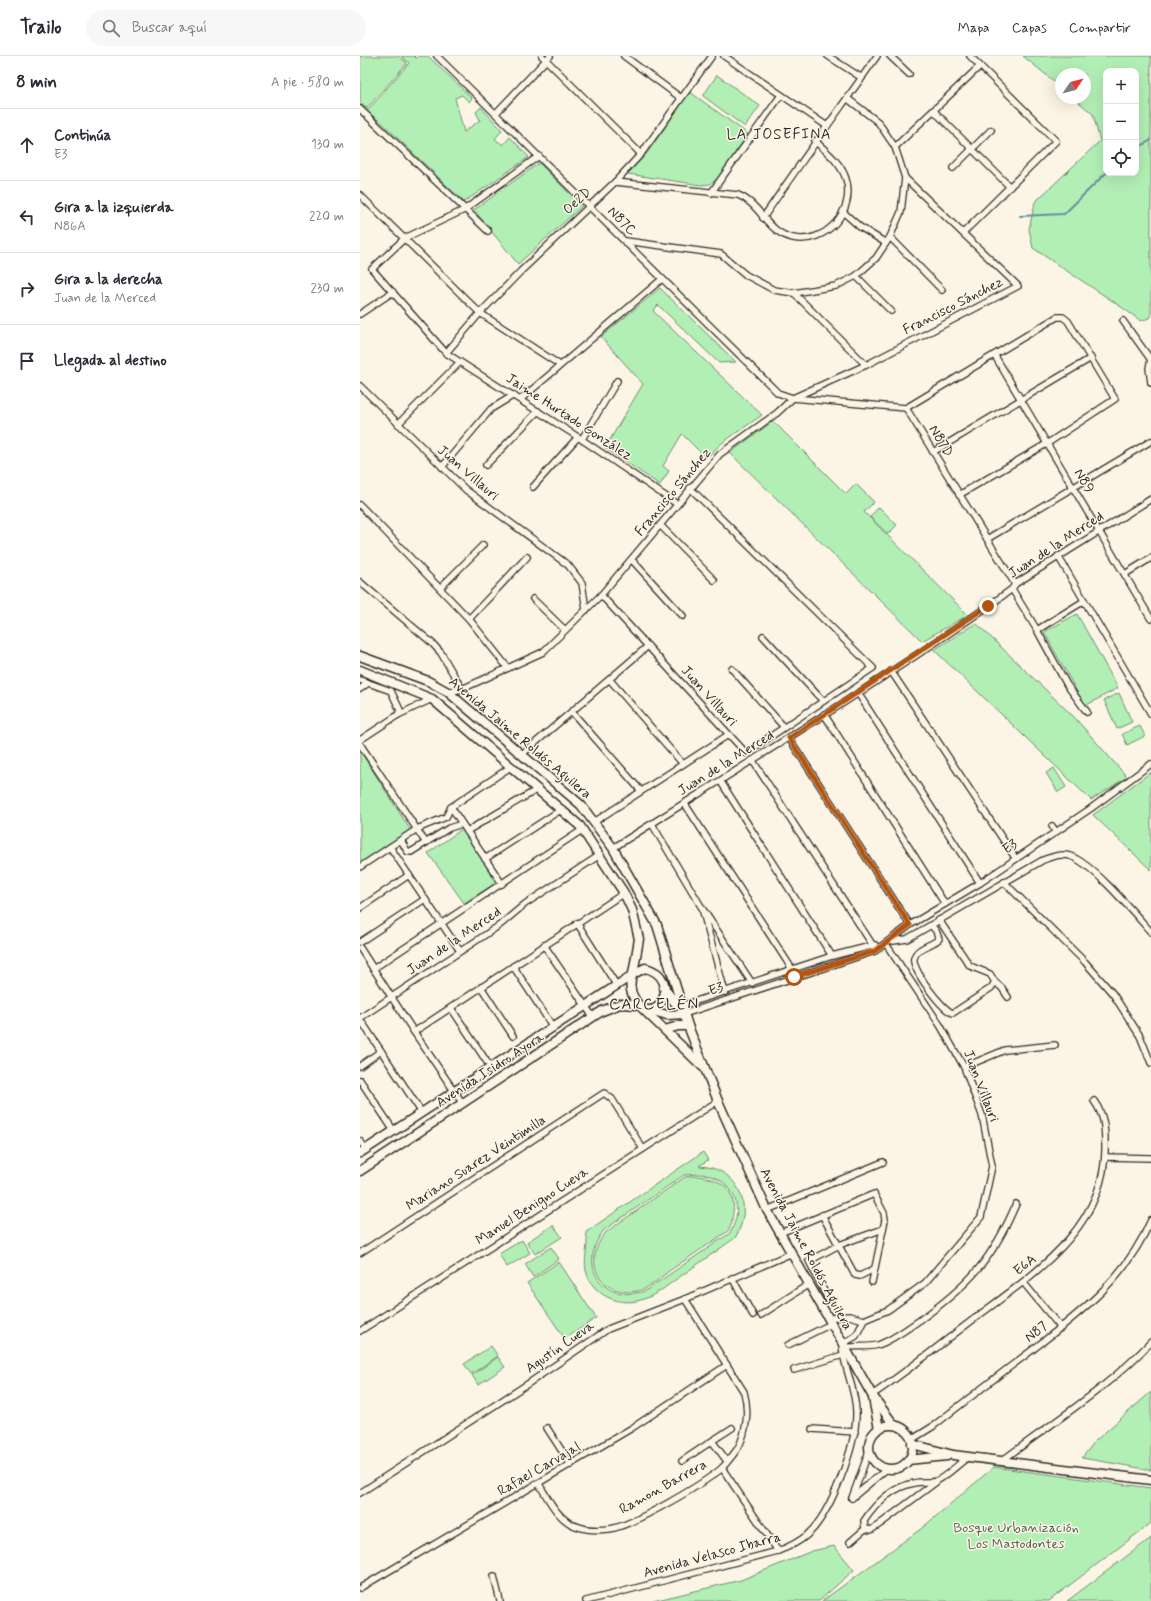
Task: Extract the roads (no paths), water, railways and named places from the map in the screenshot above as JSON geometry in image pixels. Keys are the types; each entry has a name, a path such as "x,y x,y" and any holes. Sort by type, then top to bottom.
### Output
{"street":[{"name":"N87C","path":"438,56 778,393 793,398"},
{"path":"542,56 549,58 641,154"},
{"path":"624,56 681,98"},
{"name":"Oe2D","path":"446,353 480,313 615,182 641,154 712,56"},
{"path":"724,56 827,126"},
{"path":"828,56 862,78"},
{"path":"763,218 815,141 848,99 877,56"},
{"path":"890,56 909,74"},
{"path":"905,178 963,233 1056,141 970,56"},
{"path":"496,113 549,58"},
{"path":"895,147 980,66"},
{"path":"712,193 781,94"},
{"path":"626,241 721,254 746,275 774,290 794,293 836,286 856,276 876,258 888,240 901,212 905,178 895,147 878,122 848,99"},
{"path":"360,109 464,210 488,231"},
{"path":"934,111 1010,187"},
{"path":"954,168 991,130"},
{"path":"615,182 743,197 753,205 775,230 792,238 812,238 832,228 843,212 848,199 846,179 834,157 815,141"},
{"path":"446,353 372,269 405,238 464,210 539,156"},
{"path":"360,195 480,313 560,365"},
{"path":"843,212 860,227 888,240 942,290"},
{"name":"Francisco Sánchez","path":"448,692 462,689 543,652 601,595 720,454 777,413 793,398 866,365 1018,286 963,233"},
{"path":"856,276 891,311"},
{"path":"521,399 662,278"},
{"path":"360,314 392,292"},
{"path":"794,293 866,365"},
{"path":"793,398 906,408 995,356 1057,317 1063,317 1068,321 1092,358 1115,400 1048,443 959,495"},
{"path":"1123,321 1151,360 1151,383"},
{"name":"Jaime Hurtado González","path":"446,353 521,399 677,504"},
{"name":"N89","path":"995,356 1100,530 1151,618"},
{"path":"933,452 1092,358"},
{"path":"398,424 460,362"},
{"path":"533,487 580,438 617,381"},
{"name":"Juan Villauri","path":"360,386 466,490 568,565 582,583 586,610"},
{"path":"442,466 490,409 514,395"},
{"name":"N87D","path":"906,408 987,539 1013,586"},
{"path":"486,465 538,411"},
{"path":"987,539 1151,441"},
{"name":"Juan Villauri","path":"601,595 746,753 873,668 690,488"},
{"name":"Juan de la Merced","path":"613,848 721,782 789,738 980,612 1013,586 1058,556 1151,499"},
{"path":"360,505 469,619 508,668"},
{"path":"660,525 714,580"},
{"path":"440,588 483,545"},
{"path":"1058,556 1151,714"},
{"path":"469,619 527,557"},
{"path":"1125,574 1151,558"},
{"path":"632,560 683,616"},
{"path":"360,582 432,643 441,653 462,689"},
{"path":"1013,586 1067,684 1087,712"},
{"path":"533,599 565,630"},
{"path":"1038,630 1084,601"},
{"path":"763,636 823,701"},
{"path":"521,755 648,646"},
{"name":"Avenida Jaime Roldós Aguilera","path":"360,656 428,681 448,692 581,805 613,848 657,925 682,1010 704,1068 767,1210 830,1321 844,1349 872,1395 894,1425"},
{"path":"732,669 784,727"},
{"name":"Avenida Jaime Roldós Aguilera","path":"360,670 432,699 562,809 582,830 624,893 632,910 639,938 632,975"},
{"path":"891,671 1016,859"},
{"path":"360,680 391,691 400,710 398,715"},
{"path":"610,680 682,764"},
{"path":"360,689 368,683"},
{"path":"858,693 980,883"},
{"path":"360,740 398,715 432,699"},
{"path":"572,712 641,791"},
{"path":"824,714 945,904"},
{"path":"594,822 728,735"},
{"path":"789,738 910,925"},
{"path":"360,744 426,843"},
{"path":"753,761 872,944"},
{"name":"E3","path":"643,1008 667,1015 875,951 910,925 980,883 1090,810 1151,764"},
{"path":"449,828 450,824 448,815 451,807 512,766"},
{"path":"721,782 832,956"},
{"path":"467,831 538,789"},
{"path":"685,804 792,969"},
{"path":"451,807 502,884"},
{"path":"485,859 562,809"},
{"path":"360,867 418,829 437,822 448,815"},
{"path":"401,840 409,852 449,828 462,824"},
{"path":"652,824 702,908 752,983"},
{"path":"1052,826 1056,832"},
{"path":"373,969 480,896 502,884 582,830"},
{"path":"390,848 460,951"},
{"name":"Juan de la Merced","path":"360,1018 510,918 525,904 600,855"},
{"path":"886,944 907,939 1043,860 1057,855 1069,855 1080,860 1092,869 1151,932"},
{"path":"360,908 409,875"},
{"path":"1004,882 1085,962 1113,994 1140,1036 1151,1063"},
{"path":"414,1032 624,893"},
{"path":"360,942 425,899"},
{"path":"702,908 725,992"},
{"path":"939,920 970,966 990,974 1008,997"},
{"path":"577,923 617,986"},
{"path":"931,925 936,931 939,939 919,951 914,959 914,965 918,973 949,1012 953,1013 958,1010 991,988 995,982"},
{"name":"E3","path":"682,1010 725,992 832,956 872,944 886,944"},
{"name":"Juan Villauri","path":"864,1320 888,1310 925,1284 981,1217 992,1166 982,1115 964,1067 940,1024 886,944"},
{"path":"544,945 593,1017"},
{"path":"360,948 414,1032 463,1104"},
{"path":"513,966 553,1027"},
{"path":"682,1010 664,988 658,976 650,969 639,969 632,975 631,990 643,1008 704,1068"},
{"name":"Avenida Isidro Ayora","path":"363,1151 632,975"},
{"path":"481,987 513,1036"},
{"path":"643,1008 656,1008 662,1003 665,996 664,988"},
{"name":"Avenida Isidro Ayora","path":"360,1171 610,1007 620,1004 643,1008"},
{"path":"451,1008 491,1068"},
{"path":"360,1018 422,1113"},
{"path":"665,1030 678,1026 688,1026"},
{"path":"964,1067 1005,1050 1055,1045"},
{"path":"360,1066 381,1051"},
{"path":"360,1080 394,1131"},
{"name":"Mariano Suarez Veintimilla","path":"360,1253 604,1093 612,1099 643,1149"},
{"name":"Manuel Benigno Cueva","path":"360,1331 718,1101"},
{"name":"E6A","path":"872,1395 1023,1282 1054,1256 1079,1228 1099,1191 1105,1157 1101,1111 1094,1101"},
{"path":"360,1140 363,1151 373,1162"},
{"path":"1105,1157 1151,1158"},
{"path":"767,1210 883,1162"},
{"path":"780,1233 874,1194 885,1216 872,1282"},
{"path":"794,1370 844,1349 880,1344 908,1328 960,1290 979,1270 995,1248 1016,1204"},
{"path":"822,1215 855,1275 860,1276 874,1269"},
{"name":"N87","path":"912,1442 1087,1307 1118,1277 1142,1242 1151,1220"},
{"path":"828,1299 809,1261 839,1245 883,1229"},
{"name":"Agustín Cueva","path":"360,1493 529,1383 608,1328 685,1299 792,1253"},
{"path":"732,1278 753,1315"},
{"path":"1023,1282 1061,1328"},
{"path":"761,1315 809,1284"},
{"name":"Ramon Barrera","path":"539,1484 557,1512 566,1521 579,1527 610,1529 633,1520 671,1500 722,1468 728,1461 741,1440 748,1414 744,1392 685,1299"},
{"path":"788,1345 835,1317 850,1316 864,1320 856,1336 844,1349"},
{"path":"1003,1460 1100,1388 1136,1359 1151,1342"},
{"name":"Avenida Velasco Ibarra","path":"586,1601 778,1551 793,1545 808,1534 818,1520 838,1485 855,1432 856,1410 844,1349"},
{"name":"Rafael Carvajal","path":"360,1588 632,1428 727,1365"},
{"name":"Avenida Jaime Roldós Aguilera","path":"872,1395 879,1429"},
{"path":"869,1451 878,1464 888,1468 899,1467 908,1460 911,1455 912,1442 904,1430 894,1425 879,1429 870,1441 869,1451 852,1498 888,1468"},
{"path":"547,1428 571,1465"},
{"path":"682,1461 732,1428"},
{"path":"812,1429 855,1432"},
{"path":"712,1441 728,1461"},
{"path":"912,1442 952,1455 1003,1460 1151,1480"},
{"path":"908,1460 952,1455"},
{"path":"865,1529 871,1530 880,1524 968,1457"},
{"path":"722,1468 778,1551"},
{"path":"865,1529 864,1521 867,1516 893,1491 909,1484 936,1481"},
{"path":"850,1542 865,1529"},
{"path":"494,1576 500,1601"}],"waterway":[{"path":"1139,147 1151,140"},
{"path":"1020,216 1064,214 1103,176"}],"district":[{"name":"LA JOSEFINA","path":"779,135"},
{"name":"CARCELÉN","path":"654,1004"}],"park label":[{"name":"Bosque Urbanización Los Mastodontes","path":"1016,1536"}]}
